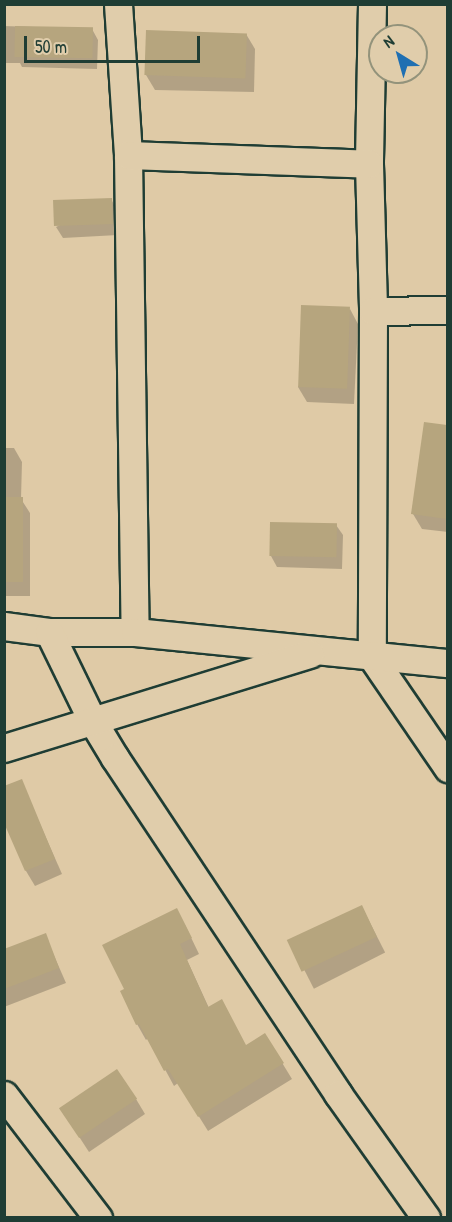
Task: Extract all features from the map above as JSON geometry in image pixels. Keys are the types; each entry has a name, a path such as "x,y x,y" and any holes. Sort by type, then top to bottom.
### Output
{"street":[{"path":"118,4 128,155 135,632"},
{"path":"372,4 369,164 373,311 372,657 447,768"},
{"path":"128,155 369,164"},
{"path":"373,311 447,310"},
{"path":"4,626 49,632 135,632 447,663"},
{"path":"49,632 92,720 338,1094 426,1218"},
{"path":"4,748 322,651"},
{"path":"4,1095 98,1218"}],"building":[{"path":"15,26 93,27 92,58 14,57"},
{"path":"146,30 247,34 245,78 144,75"},
{"path":"112,198 113,224 54,226 53,200"},
{"path":"301,305 350,307 347,389 298,387"},
{"path":"424,422 447,425 447,519 411,514"},
{"path":"4,497 23,497 23,582 4,582"},
{"path":"270,522 337,523 336,557 269,556"},
{"path":"22,779 55,859 25,871 4,823 4,786"},
{"path":"362,905 377,937 302,972 287,940"},
{"path":"177,908 192,938 180,944 208,1007 222,999 246,1045 265,1033 284,1063 198,1117 168,1069 164,1071 139,1024 136,1025 120,991 124,989 102,945"},
{"path":"46,933 59,968 4,989 4,949"},
{"path":"117,1069 137,1099 79,1138 59,1108"}]}
